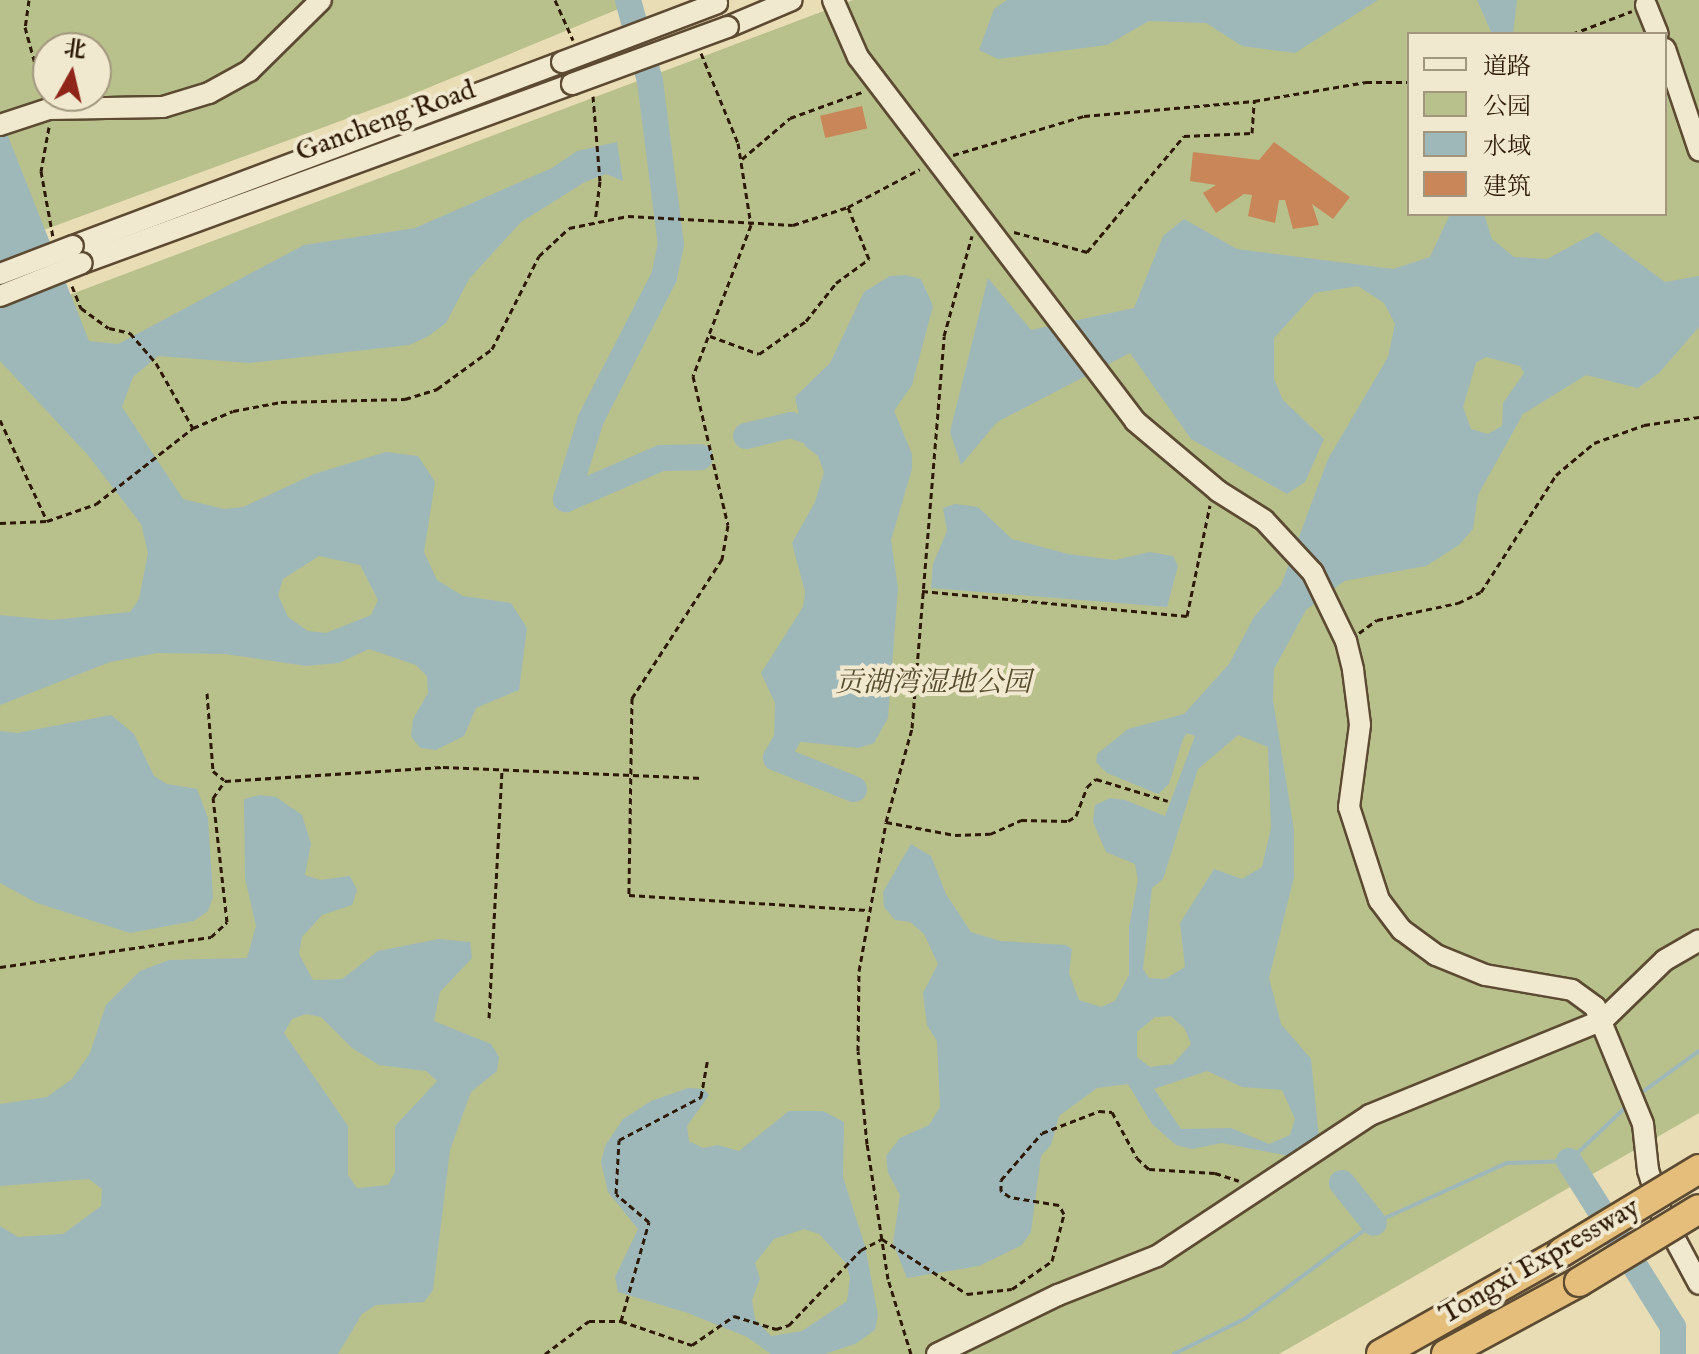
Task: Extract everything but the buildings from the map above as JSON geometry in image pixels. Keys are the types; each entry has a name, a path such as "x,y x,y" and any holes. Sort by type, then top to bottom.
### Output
{"highway":[{"name":"Tongxi Expressway","path":"1381,1354 1562,1252 1699,1169"},
{"name":"Tongxi Expressway","path":"1446,1354 1579,1282 1699,1209"}],"street":[{"path":"112,108 163,107 209,93 249,71 321,0"},
{"name":"Gancheng Road","path":"0,274 77,255 572,84 792,0"},
{"path":"833,0 858,57 992,228 1135,421 1218,491 1264,520 1304,562 1332,607 1346,641 1360,725 1349,807 1360,856 1379,900 1402,930 1436,955 1485,975 1572,990 1603,1020 1643,1124 1648,1170 1662,1215 1699,1284"},
{"name":"Gancheng Road","path":"0,296 77,255 721,1"},
{"path":"1646,5 1657,32"},
{"path":"1667,55 1699,150"},
{"path":"4,123 39,112"},
{"path":"937,1354 1058,1295 1157,1256 1370,1115 1603,1020 1665,960 1699,940"}],"path":[{"path":"29,0 25,27 32,63"},
{"path":"1577,32 1646,5"},
{"path":"701,51 742,159 751,225 693,376 721,484 728,525 722,559 632,698 629,895 867,910"},
{"path":"0,523 47,521 96,504 193,428 233,411 281,402 369,402 437,389 492,349 548,243 569,228 628,216 721,224 793,225 848,207 939,159 1084,116 1254,101 1366,82 1407,82"},
{"path":"742,159 790,118 880,87"},
{"path":"911,1354 882,1239 858,1051 859,971 867,910 886,822 912,728 944,336 970,237 992,228 1087,252 1184,136 1252,133 1254,101"},
{"path":"595,221 600,181 599,152"},
{"path":"710,336 759,354 806,321 836,283 869,259 848,207"},
{"path":"130,333 156,363 193,428"},
{"path":"1346,641 1377,620 1458,603 1481,592 1556,475 1594,443 1644,425 1699,417"},
{"path":"0,420 47,521"},
{"path":"922,591 1187,616 1204,515 1218,491"},
{"path":"207,693 213,771 225,781 443,767 703,778"},
{"path":"489,1018 502,770"},
{"path":"886,822 955,835 990,834 1021,820 1068,821 1096,779 1168,801"},
{"path":"0,967 211,937 227,922 213,798 225,781"},
{"path":"621,1321 649,1222 616,1194 619,1140 701,1097 707,1062"},
{"path":"545,1354 589,1321 621,1321 692,1345 702,1342 734,1316 776,1329 789,1325 837,1272 875,1241 882,1239 891,1242 947,1285 967,1294 1012,1289 1052,1261 1064,1228 1059,1205 1010,1197 1001,1191 1001,1180 1042,1133 1099,1111 1112,1112 1137,1158 1149,1169 1215,1173 1254,1192"}],"green space":[{"path":"0,0 640,0 406,97 0,246"},
{"name":"贡湖湾湿地公园","path":"853,0 1699,0 1699,1113 1279,1354 0,1354 0,321"}],"water":[{"path":"1007,0 1378,0 1295,53 1242,46 1206,23 1149,21 1107,45 998,59 979,50 994,9"},
{"path":"1477,0 1517,0 1513,32 1491,32"},
{"path":"0,116 89,341 118,344 304,245 415,228 552,168 577,151 617,142 623,181 606,174 585,182 521,222 469,279 446,323 427,337 409,345 250,363 158,356 133,377 122,407 183,499 224,509 243,507 314,474 386,452 418,456 435,482 424,552 437,580 463,596 511,603 527,628 519,690 476,708 464,736 436,750 420,748 411,736 413,719 428,693 427,676 416,665 369,649 339,663 306,666 225,654 157,653 110,662 0,705 0,615 52,620 130,612 139,599 148,553 141,524 87,454 0,361","holes":["319,556 360,565 378,600 371,615 326,633 308,631 288,617 278,595 283,579"]},
{"path":"1449,216 1485,216 1492,239 1514,257 1547,259 1597,232 1665,282 1699,276 1699,327 1659,373 1638,388 1586,375 1523,414 1478,495 1473,529 1459,545 1426,566 1344,581 1306,610 1274,669 1273,700 1294,830 1294,877 1269,978 1281,1024 1311,1059 1319,1138 1289,1156 1222,1143 1192,1149 1176,1145 1152,1124 1128,1084 1097,1088 1059,1116 1051,1145 1041,1156 1031,1232 1022,1245 979,1266 907,1278 893,1243 900,1195 888,1173 886,1156 900,1138 929,1125 940,1107 937,1041 927,1025 923,993 938,964 924,934 910,922 895,920 884,907 883,892 911,844 931,856 946,894 971,932 1000,941 1066,945 1072,949 1069,973 1079,1000 1101,1007 1115,1001 1129,975 1129,927 1138,880 1135,864 1106,852 1093,822 1095,805 1110,798 1125,800 1165,816 1195,736 1187,733 1183,739 1169,784 1158,794 1107,773 1096,762 1097,754 1128,729 1184,714 1229,664 1254,617 1281,585 1328,459 1388,357 1395,324 1384,303 1358,286 1315,293 1274,338 1274,379 1283,400 1324,439 1305,482 1287,494 1191,439 1130,353 997,422 961,465 950,432 988,278 1031,330 1134,308 1163,236 1184,219 1237,249 1393,269 1430,257","holes":["1486,357 1520,366 1524,373 1503,403 1502,426 1488,434 1471,429 1463,407 1476,363","1238,735 1268,747 1271,828 1262,867 1242,879 1214,869 1180,923 1185,967 1165,979 1149,978 1143,969 1152,888 1163,879 1198,769","1171,1016 1185,1029 1191,1044 1173,1064 1150,1067 1137,1057 1137,1032 1155,1017","1207,1071 1242,1087 1282,1090 1295,1119 1290,1135 1269,1144 1231,1128 1181,1129 1154,1089"]},
{"path":"905,275 921,279 933,306 912,385 894,411 912,454 912,469 891,540 898,588 888,718 874,743 859,748 774,739 775,703 761,673 803,607 805,592 792,543 815,502 824,472 818,456 805,446 795,397 830,363 864,292 890,276"},
{"path":"955,504 978,507 1012,539 1068,554 1115,560 1150,552 1173,556 1178,566 1167,607 931,588 933,564 947,531 943,508"},
{"path":"111,715 134,734 154,776 167,784 197,789 208,818 213,897 208,911 194,921 130,933 37,903 0,883 0,731 17,733"},
{"path":"260,795 276,797 302,815 311,844 305,875 320,880 350,876 357,890 352,905 322,915 302,937 299,954 313,980 342,979 378,951 439,939 470,942 472,958 440,992 434,1021 491,1044 499,1057 497,1071 471,1092 450,1150 433,1290 424,1302 376,1305 362,1314 338,1354 0,1354 0,1226 18,1237 63,1234 101,1206 102,1189 89,1179 0,1186 0,1104 47,1097 72,1079 90,1053 106,1005 140,971 169,960 247,958 256,926 245,878 244,799","holes":["306,1014 321,1017 352,1048 379,1065 426,1071 437,1081 395,1126 395,1172 388,1185 357,1188 348,1175 348,1126 284,1033 292,1019"]},
{"path":"688,1088 704,1089 709,1095 687,1126 689,1141 703,1148 718,1145 739,1151 789,1111 823,1111 844,1122 843,1177 865,1246 878,1315 875,1330 855,1344 825,1354 771,1354 747,1337 688,1313 618,1292 615,1277 638,1229 608,1192 601,1162 605,1146 623,1119 651,1101","holes":["804,1229 819,1234 846,1263 850,1278 847,1301 802,1331 771,1336 755,1319 752,1300 760,1279 755,1263 774,1239"]}],"waterway":[{"path":"628,0 650,81 671,244 664,277 591,419 566,499 661,458 700,457"},
{"path":"746,436 791,425 833,440"},
{"path":"804,709 776,758 854,789"},
{"path":"1637,1096 1699,1051"},
{"path":"1174,1354 1246,1318 1374,1223 1507,1163 1569,1161 1628,1105"},
{"path":"1569,1161 1673,1327 1673,1354"},
{"path":"1342,1183 1374,1223"}]}
